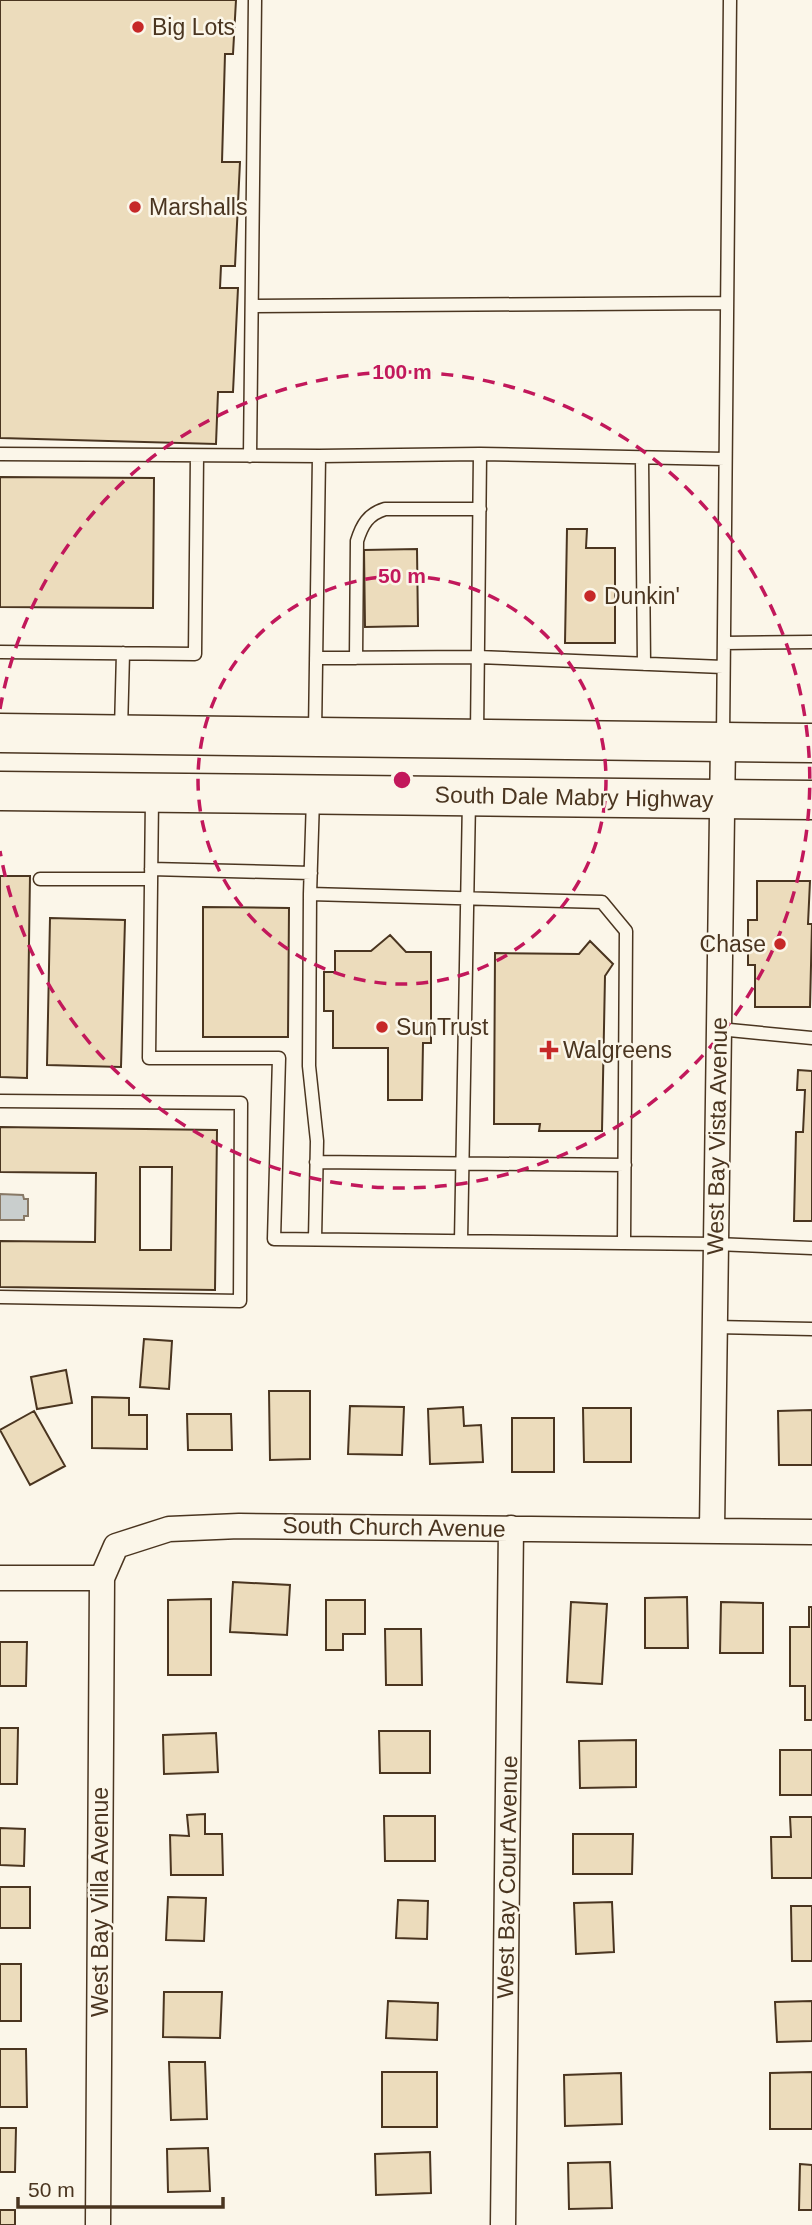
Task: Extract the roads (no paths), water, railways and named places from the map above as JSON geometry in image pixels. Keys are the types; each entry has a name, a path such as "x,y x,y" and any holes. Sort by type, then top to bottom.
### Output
{"main road":[{"path":"0,733 812,743"},
{"name":"South Dale Mabry Highway","path":"0,791 812,800"}],"street":[{"name":"West Bay Vista Avenue","path":"712,1530 723,742"},
{"name":"South Church Avenue","path":"103,1578 117,1545 169,1529 239,1526 812,1532"},
{"name":"West Bay Court Avenue","path":"503,2225 511,1528"},
{"path":"0,1578 103,1578"},
{"name":"West Bay Villa Avenue","path":"97,2225 103,1578"}],"lane":[{"path":"250,456 255,0"},
{"path":"723,742 730,0"},
{"path":"252,306 727,303"},
{"path":"0,454 480,454 725,459"},
{"path":"477,739 480,454"},
{"path":"0,652 195,653 197,456"},
{"path":"315,737 320,456"},
{"path":"642,459 644,664"},
{"path":"356,658 357,541 368,518 386,509 480,509"},
{"path":"724,643 812,642"},
{"path":"121,735 123,653"},
{"path":"316,658 478,657 723,667"},
{"path":"152,793 149,1058 279,1058 274,1239 716,1244 812,1248"},
{"path":"314,794 310,894 309,1066 317,1141 314,1239"},
{"path":"461,1241 469,796"},
{"path":"40,879 151,874 311,873"},
{"path":"310,894 602,902 625,931 624,1243"},
{"path":"719,1030 812,1038"},
{"path":"0,1101 241,1102 240,1301 0,1297"},
{"path":"316,1162 625,1165"},
{"path":"715,1327 812,1329"}],"place":[{"name":"Big Lots","path":"138,27"},
{"name":"Marshalls","path":"135,207"},
{"name":"Dunkin'","path":"590,596"},
{"name":"Chase","path":"780,944"},
{"name":"SunTrust","path":"382,1027"},
{"name":"Walgreens","path":"549,1050"}]}
